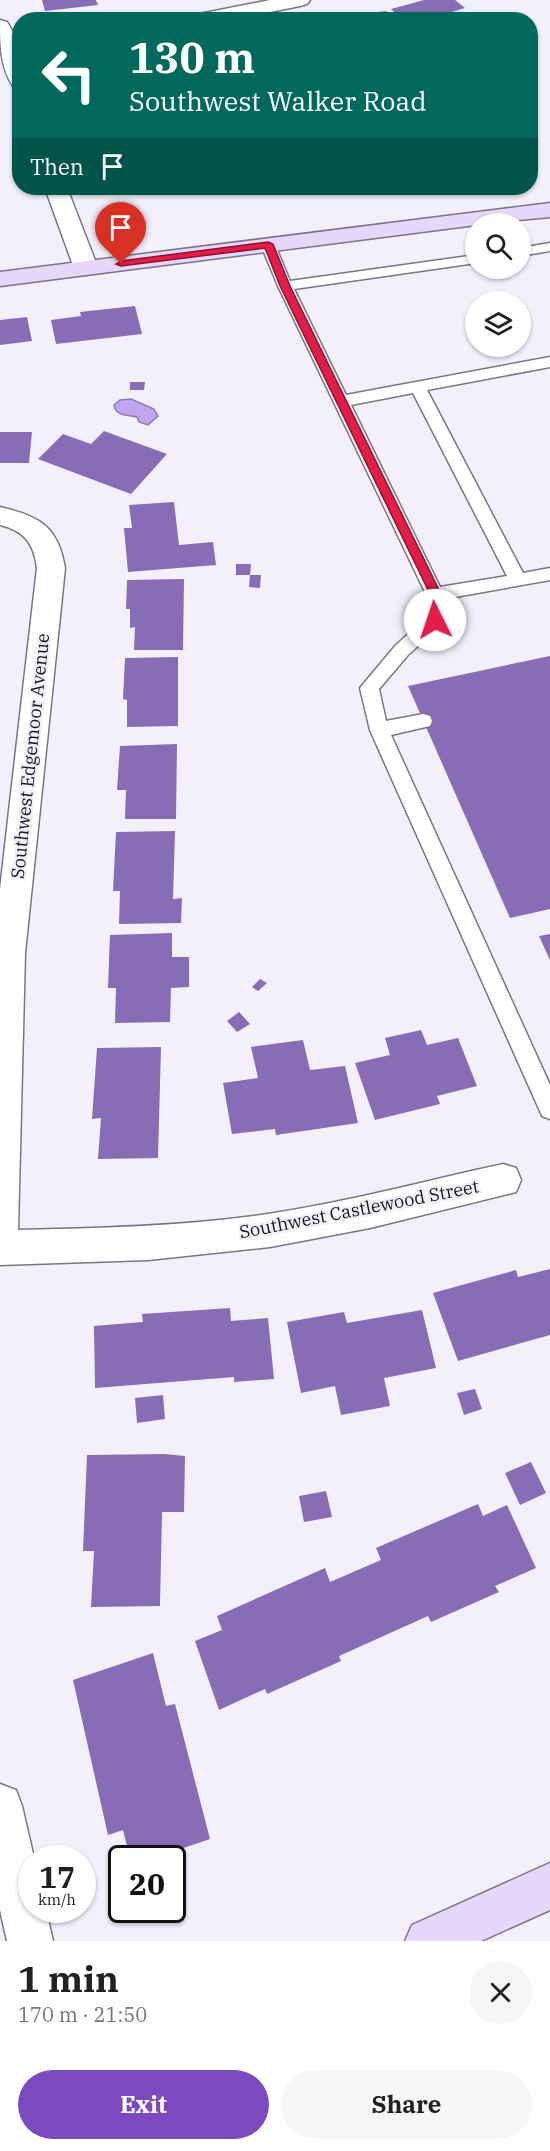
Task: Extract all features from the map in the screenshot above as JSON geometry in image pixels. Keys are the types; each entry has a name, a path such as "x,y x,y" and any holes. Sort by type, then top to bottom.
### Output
{"main road":[{"path":"0,279 550,210"},
{"path":"428,1941 550,1886"}],"street":[{"path":"239,12 300,0"},
{"path":"7,38 12,55"},
{"path":"59,195 86,268"},
{"name":"Southwest Edgemoor Avenue","path":"0,516 28,525 41,534 49,551 51,568 5,953 0,1233"},
{"name":"Southwest Castlewood Street","path":"0,1248 118,1244 236,1235 318,1222 503,1180"},
{"path":"0,1806 30,1941"}],"lane":[{"path":"268,244 285,286 435,594 435,620 402,650 369,688 379,730 550,1109"},
{"path":"531,250 550,247"},
{"path":"285,286 465,260"},
{"path":"343,401 550,362"},
{"path":"418,387 518,580"},
{"path":"435,594 550,574"},
{"path":"379,730 423,721"}],"shaded area":[{"path":"131,399 154,409 158,416 148,425 139,422 137,417 122,414 115,409 114,405 120,400"}],"building":[{"path":"42,0 96,0 98,5 45,11"},
{"path":"424,0 455,0 465,8 452,12 394,12 391,9"},
{"path":"135,306 142,334 56,344 51,320 81,316 80,312"},
{"path":"27,317 32,341 0,345 0,320"},
{"path":"130,382 145,382 144,390 130,390"},
{"path":"104,431 167,454 131,494 38,459 63,434 91,444"},
{"path":"0,432 32,432 29,463 0,463"},
{"path":"174,502 179,545 213,542 216,565 128,572 124,528 132,528 129,505"},
{"path":"236,564 251,564 250,575 236,575"},
{"path":"250,575 261,575 260,588 249,587"},
{"path":"184,579 183,650 134,650 135,627 130,628 130,609 126,609 127,580"},
{"path":"550,656 550,909 510,918 408,686"},
{"path":"178,657 178,726 127,727 127,700 123,699 125,658"},
{"path":"177,744 176,819 125,819 126,790 117,790 120,746"},
{"path":"175,831 173,899 182,898 181,923 119,924 120,891 113,891 116,832"},
{"path":"172,933 172,957 189,957 189,987 171,988 170,1022 115,1023 116,988 108,988 110,935"},
{"path":"550,934 550,960 539,936"},
{"path":"260,979 267,983 258,991 252,987"},
{"path":"239,1012 250,1024 237,1032 227,1021"},
{"path":"421,1030 427,1045 458,1038 477,1086 437,1096 440,1104 375,1120 355,1063 390,1055 385,1038"},
{"path":"303,1040 310,1070 345,1066 358,1123 276,1135 275,1129 232,1134 223,1083 258,1078 251,1047"},
{"path":"161,1047 158,1158 98,1159 101,1118 92,1119 97,1048"},
{"path":"550,1269 550,1335 458,1361 433,1293 516,1270 518,1277"},
{"path":"230,1308 231,1321 268,1318 274,1379 234,1382 234,1377 95,1388 94,1326 143,1322 142,1314"},
{"path":"422,1310 436,1368 384,1378 390,1406 341,1415 335,1386 301,1393 287,1322 344,1312 347,1323"},
{"path":"475,1389 482,1409 464,1415 457,1393"},
{"path":"163,1395 165,1419 137,1423 135,1398"},
{"path":"87,1455 185,1456 184,1512 162,1512 160,1606 91,1607 94,1551 83,1551"},
{"path":"531,1462 546,1493 520,1505 505,1473"},
{"path":"326,1491 332,1517 304,1522 299,1496"},
{"path":"478,1504 483,1516 507,1505 536,1568 495,1586 499,1592 431,1622 428,1616 339,1656 341,1661 267,1694 265,1689 219,1710 195,1641 222,1630 217,1616 325,1568 330,1582 381,1560 376,1548"},
{"path":"153,1653 166,1706 175,1704 210,1839 186,1847 186,1845 127,1845 123,1830 108,1835 73,1680"}],"route":[{"path":"121,264 268,244 285,286 435,594 435,620"}]}
